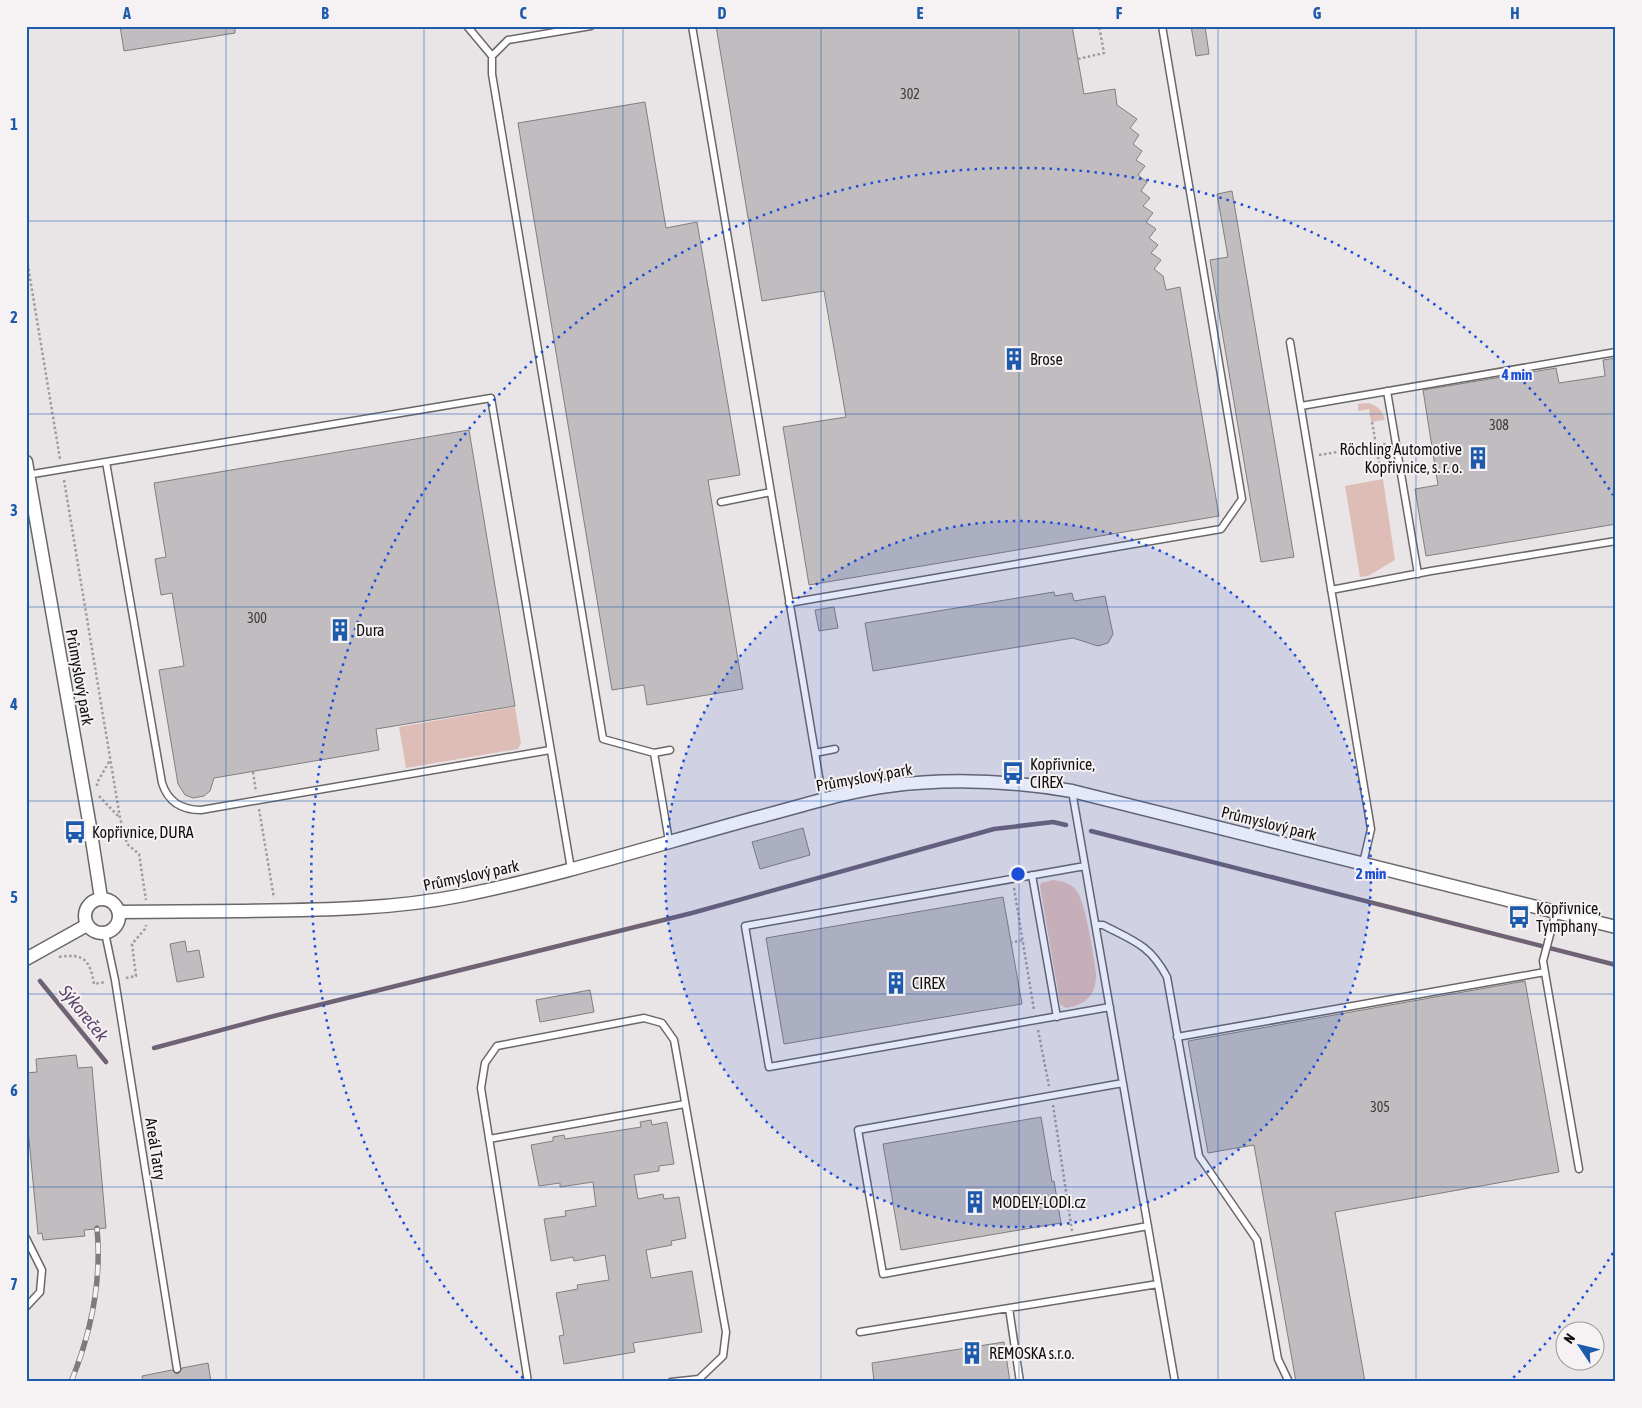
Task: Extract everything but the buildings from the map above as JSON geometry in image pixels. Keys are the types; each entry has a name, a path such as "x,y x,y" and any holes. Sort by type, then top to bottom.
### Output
{"street":[{"name":"Průmyslový park","path":"26,462 89,818 101,898"},
{"name":"Průmyslový park","path":"119,912 353,909 408,904 462,895 571,868 823,800 886,787 917,783 1017,784 1072,792 1614,926"},
{"path":"101,898 112,902 119,912 118,923 115,928 105,933 94,932 87,925 86,908 95,900 101,898"},
{"path":"26,959 87,925"}],"lane":[{"path":"467,26 492,56 492,74 603,739 654,753 670,750"},
{"path":"492,56 508,40 591,26"},
{"path":"692,26 823,800"},
{"path":"789,603 1221,529 1242,499 1162,26"},
{"path":"1290,342 1371,829 1363,863"},
{"path":"1301,406 1616,352"},
{"path":"1387,391 1418,574"},
{"path":"27,475 491,398 571,868"},
{"path":"106,462 163,787 175,803 192,810 550,750"},
{"path":"721,502 771,492"},
{"path":"1331,590 1616,541"},
{"path":"815,753 835,749"},
{"path":"654,753 669,841"},
{"path":"1072,792 1175,1382"},
{"path":"1085,866 745,926 769,1068 1110,1008"},
{"path":"1032,875 1057,1017"},
{"path":"1556,912 1543,961 1579,1169"},
{"path":"1096,926 1103,925 1146,948 1158,961 1167,977 1200,1156 1257,1240 1278,1359 1289,1382"},
{"name":"Areál Tatry","path":"105,933 116,980 177,1369"},
{"path":"1177,1037 1545,972"},
{"path":"528,1382 481,1088 484,1063 497,1046 644,1018 662,1023 674,1040 726,1332 723,1356 699,1380 671,1382"},
{"path":"1123,1083 858,1130 883,1274 1148,1226"},
{"path":"489,1139 686,1104"},
{"path":"26,1238 42,1270 40,1292 26,1307"},
{"path":"860,1332 1158,1284"},
{"path":"1009,1308 1020,1382"}],"path":[{"path":"1078,59 1104,53 1099,26"},
{"path":"26,254 120,818 127,844 139,854 146,899"},
{"path":"1372,422 1382,479"},
{"path":"1319,455 1396,442"},
{"path":"98,790 97,783 111,759"},
{"path":"253,772 275,902"},
{"path":"99,796 120,818"},
{"path":"1014,888 1034,1010"},
{"path":"1010,943 1023,940"},
{"path":"1037,1029 1049,1087"},
{"path":"1052,1102 1074,1240"}],"shaded area":[{"path":"1366,403 1378,408 1383,413 1385,420 1371,422 1369,409 1358,411 1358,404"},
{"path":"1383,479 1395,560 1368,576 1360,577 1345,486"},
{"path":"515,707 521,743 518,749 406,768 399,727"},
{"path":"1053,880 1069,884 1077,891 1089,931 1096,974 1094,988 1088,999 1066,1008 1060,1004 1040,886 1041,883"}],"waterway":[{"path":"154,1048 270,1017 692,913 994,829 1053,822 1066,825"},
{"path":"1091,831 1616,965"},
{"name":"Sýkoreček","path":"40,981 106,1062"}],"railway":[{"path":"71,1382 84,1345 93,1306 98,1268 97,1228"}],"place":[{"name":"Brose","path":"1014,359"},
{"name":"Röchling Automotive Kopřivnice, s. r. o.","path":"1478,458"},
{"name":"Dura","path":"340,630"},
{"name":"Kopřivnice, CIREX","path":"1013,773"},
{"name":"Kopřivnice, DURA","path":"75,832"},
{"name":"Kopřivnice, Tymphany","path":"1519,917"},
{"name":"CIREX","path":"896,983"},
{"name":"MODELY-LODI.cz","path":"975,1202"},
{"name":"REMOSKA s.r.o.","path":"972,1353"}]}
